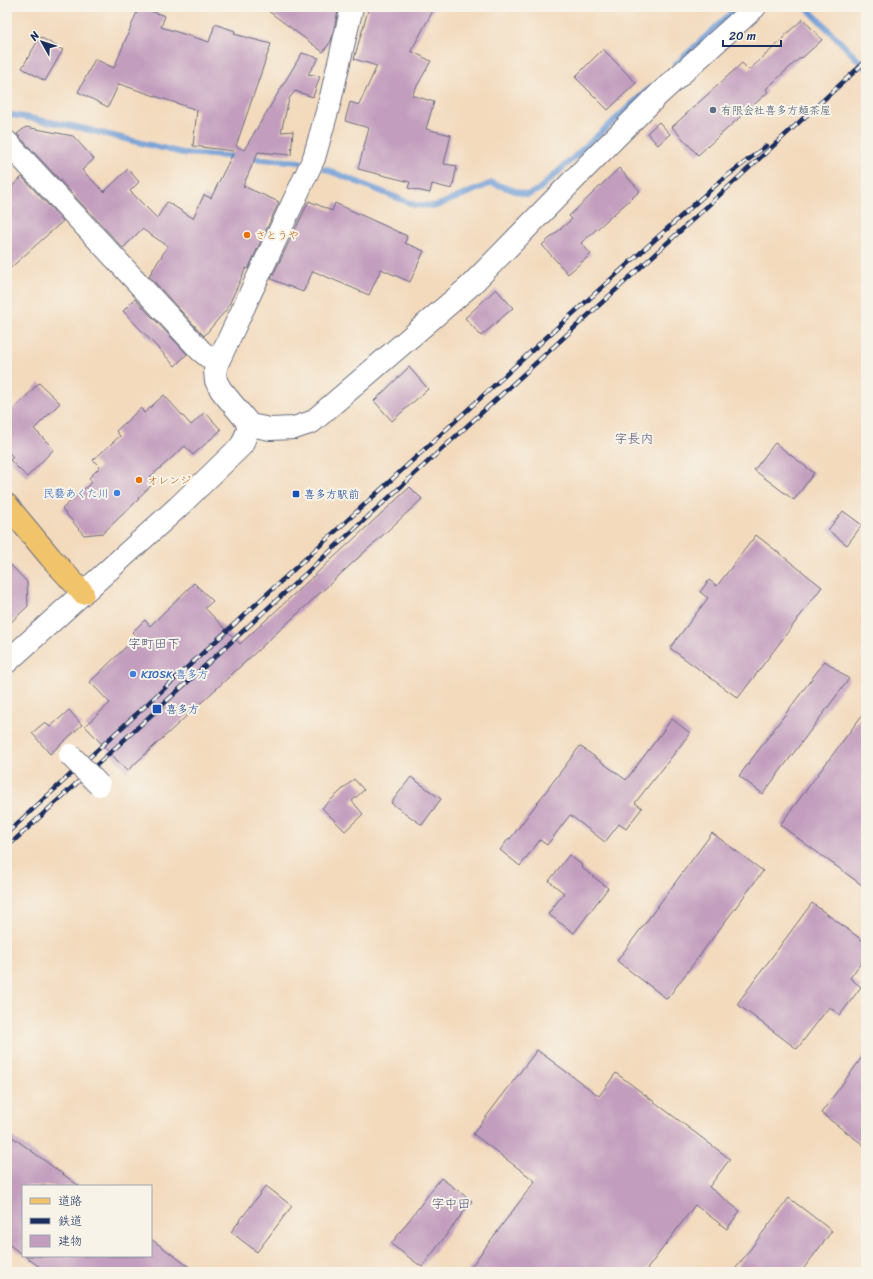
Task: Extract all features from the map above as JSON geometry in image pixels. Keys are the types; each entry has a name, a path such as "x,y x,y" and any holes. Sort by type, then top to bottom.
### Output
{"main road":[{"path":"7,505 51,558 83,593"}],"street":[{"path":"352,7 330,101 314,158 216,368 216,381 221,390 260,427 294,428 312,422 471,285 585,167 659,94 755,7"},
{"path":"7,142 216,368"},
{"path":"7,662 178,508 260,427"},
{"path":"70,755 99,785"}],"building":[{"path":"139,7 165,16 161,27 209,42 215,24 235,31 234,34 271,44 236,146 244,150 302,53 319,58 308,74 320,76 313,97 295,91 289,99 281,132 293,131 291,155 258,152 243,186 279,202 248,269 246,268 227,309 204,336 149,276 168,246 142,229 123,248 17,134 26,127 73,136 94,159 82,170 104,192 128,169 139,182 130,191 157,218 167,202 193,218 204,195 211,198 234,151 193,146 197,110 119,84 108,107 78,92 95,59 114,68"},
{"path":"263,7 339,7 331,41 323,52"},
{"path":"369,7 435,7 411,51 431,61 412,95 434,102 426,129 451,135 444,164 457,166 452,189 432,184 430,193 408,188 410,182 358,169 369,128 345,121 350,102 359,105 377,66 354,59"},
{"path":"803,19 822,40 766,89 768,92 698,155 672,127 742,63 749,70"},
{"path":"40,37 63,50 45,81 22,68"},
{"path":"603,49 636,83 608,110 575,77"},
{"path":"659,122 670,134 658,145 647,133"},
{"path":"619,168 640,191 581,243 591,254 568,274 542,245 572,219 569,216"},
{"path":"22,177 63,221 7,271 7,191"},
{"path":"309,201 332,211 335,203 407,236 405,243 424,251 410,282 381,269 369,295 313,271 303,292 271,279"},
{"path":"496,289 513,308 481,336 465,318"},
{"path":"135,299 187,354 175,366 123,311"},
{"path":"409,367 428,389 392,421 374,401"},
{"path":"39,383 60,403 34,429 54,449 27,477 10,460 13,457 7,451 7,416"},
{"path":"164,395 191,425 205,412 221,430 193,455 185,446 150,477 155,482 103,533 84,535 62,509 92,482 89,478 100,467 93,460 120,436 116,431 141,408 144,413"},
{"path":"775,443 814,473 794,500 754,470"},
{"path":"410,487 422,499 127,771 85,726 110,703 90,682 136,637 132,632 145,620 150,626 194,583 213,601 205,608 240,644"},
{"path":"843,511 862,525 847,545 828,530"},
{"path":"756,535 822,587 738,698 670,648 708,598 700,592 709,580 717,586"},
{"path":"7,561 27,582 28,606 7,626"},
{"path":"825,661 849,679 763,794 739,776"},
{"path":"69,710 82,725 50,754 32,733 45,722 50,727"},
{"path":"866,710 866,888 780,825"},
{"path":"672,719 690,733 635,803 642,808 626,829 619,824 605,842 570,815 547,845 540,840 520,866 500,850 509,838 510,839 580,746 626,780"},
{"path":"411,777 441,799 422,825 391,803"},
{"path":"354,779 364,790 352,801 363,814 345,831 322,808"},
{"path":"712,833 763,871 667,999 617,961"},
{"path":"569,855 582,865 581,867 608,888 574,933 548,914 564,893 549,881"},
{"path":"812,903 866,943 866,956 850,978 861,987 840,1015 829,1007 797,1049 737,1004"},
{"path":"537,1050 599,1096 616,1073 730,1159 709,1187 740,1211 727,1229 695,1205 645,1272 467,1272 535,1181 473,1134"},
{"path":"866,1052 866,1147 821,1113"},
{"path":"7,1133 78,1185 22,1185 22,1254 7,1243"},
{"path":"441,1178 472,1201 422,1267 391,1244"},
{"path":"266,1186 292,1206 257,1252 231,1232"},
{"path":"789,1198 832,1231 801,1272 733,1272"},
{"path":"152,1240 196,1272 46,1272 26,1257 152,1257"}],"waterway":[{"path":"675,65 738,7"},
{"path":"806,7 866,68"},
{"path":"325,169 415,205 436,206 492,183 527,195 538,190 652,86"},
{"path":"7,114 77,127 182,153 239,157"},
{"path":"248,158 300,162"}],"railway":[{"path":"7,847 866,61"},
{"path":"7,833 549,335 718,183 766,146"}],"place":[{"name":"有限会社喜多方麺茶屋","path":"713,110"},
{"name":"さとうや","path":"247,235"},
{"name":"オレンジ","path":"139,480"},
{"name":"民藝あくた川","path":"117,493"},
{"name":"喜多方駅前","path":"296,494"},
{"name":"KIOSK 喜多方","path":"133,674"},
{"name":"喜多方","path":"157,709"}],"district":[{"name":"字長内","path":"634,438"},
{"name":"字町田下","path":"154,643"},
{"name":"字中田","path":"451,1203"}]}
